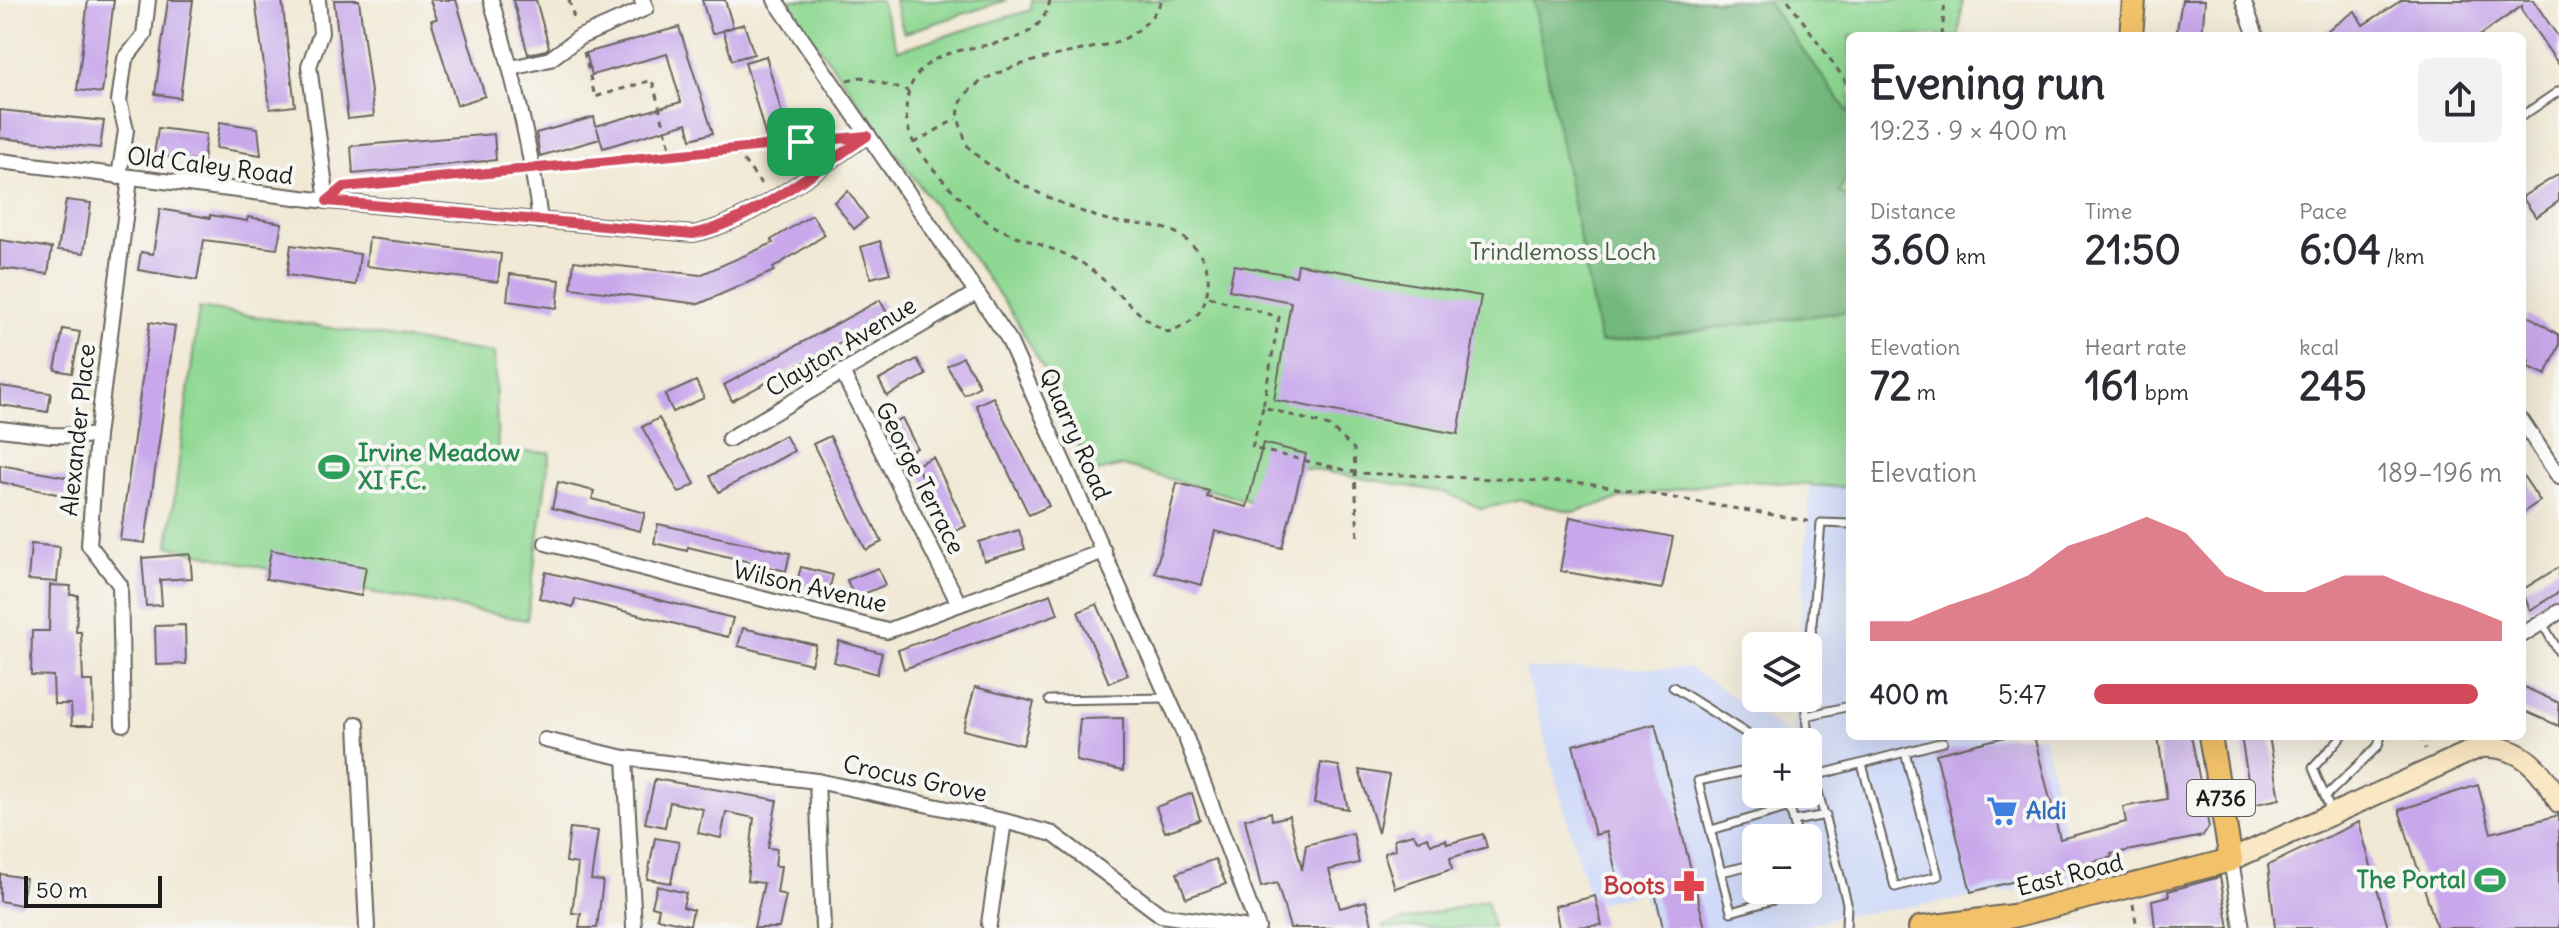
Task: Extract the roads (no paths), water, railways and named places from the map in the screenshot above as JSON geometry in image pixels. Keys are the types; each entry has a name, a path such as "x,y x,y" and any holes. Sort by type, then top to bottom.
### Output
{"main road":[{"path":"2131,32 2134,0"},
{"name":"A736","path":"2211,740 2231,860"},
{"path":"2231,860 2329,806 2488,746 2522,755 2544,776 2559,802"},
{"name":"East Road","path":"1920,928 2013,916 2231,860"}],"street":[{"name":"Alexander Place","path":"123,724 120,585 89,545 97,436 125,178 126,130 119,101 125,59 144,35 148,0"},
{"path":"318,0 321,33 309,66 327,201"},
{"path":"491,0 512,68 534,169 540,221"},
{"path":"512,68 550,59 580,37 646,8 642,0"},
{"name":"Quarry Road","path":"775,0 1008,338 1169,698 1258,928"},
{"path":"2243,0 2255,32"},
{"name":"Old Caley Road","path":"0,161 327,201 693,234 707,232 772,199 867,136"},
{"name":"Clayton Avenue","path":"729,439 976,293"},
{"name":"George Terrace","path":"842,372 959,604"},
{"path":"2526,427 2559,477"},
{"path":"0,429 97,436"},
{"name":"Wilson Avenue","path":"546,543 887,631 1104,551"},
{"path":"2526,633 2559,612"},
{"path":"357,724 367,928"},
{"name":"Crocus Grove","path":"545,740 625,758 817,781 1053,834 1158,922 1249,928"},
{"path":"625,758 634,928"},
{"path":"817,781 823,928"},
{"path":"989,924 1004,821"},
{"path":"2231,860 2242,928"}],"lane":[{"path":"2526,113 2559,91"},
{"path":"1811,632 1821,523 1846,524"},
{"path":"2542,623 2559,652"},
{"path":"1673,687 1742,731"},
{"path":"1049,700 1169,698"},
{"path":"1806,716 1846,707"},
{"path":"1806,712 1807,728"},
{"path":"2338,740 2313,768 2329,806 2380,740"},
{"path":"1822,772 1943,742"},
{"path":"1862,764 1895,887 1938,876 1905,752"},
{"path":"1742,772 1698,781 1731,912 1759,904"},
{"path":"1822,804 1847,903 1846,928"},
{"path":"1711,830 1787,808"},
{"path":"1790,808 1795,824"},
{"path":"1794,821 1826,815"},
{"path":"1721,872 1742,867"}],"place":[{"name":"Irvine Meadow XI F.C.","path":"334,467"},
{"name":"Aldi","path":"2002,811"},
{"name":"The Portal","path":"2490,880"},
{"name":"Boots","path":"1689,886"}],"park label":[{"name":"Trindlemoss Loch","path":"1563,252"}]}
